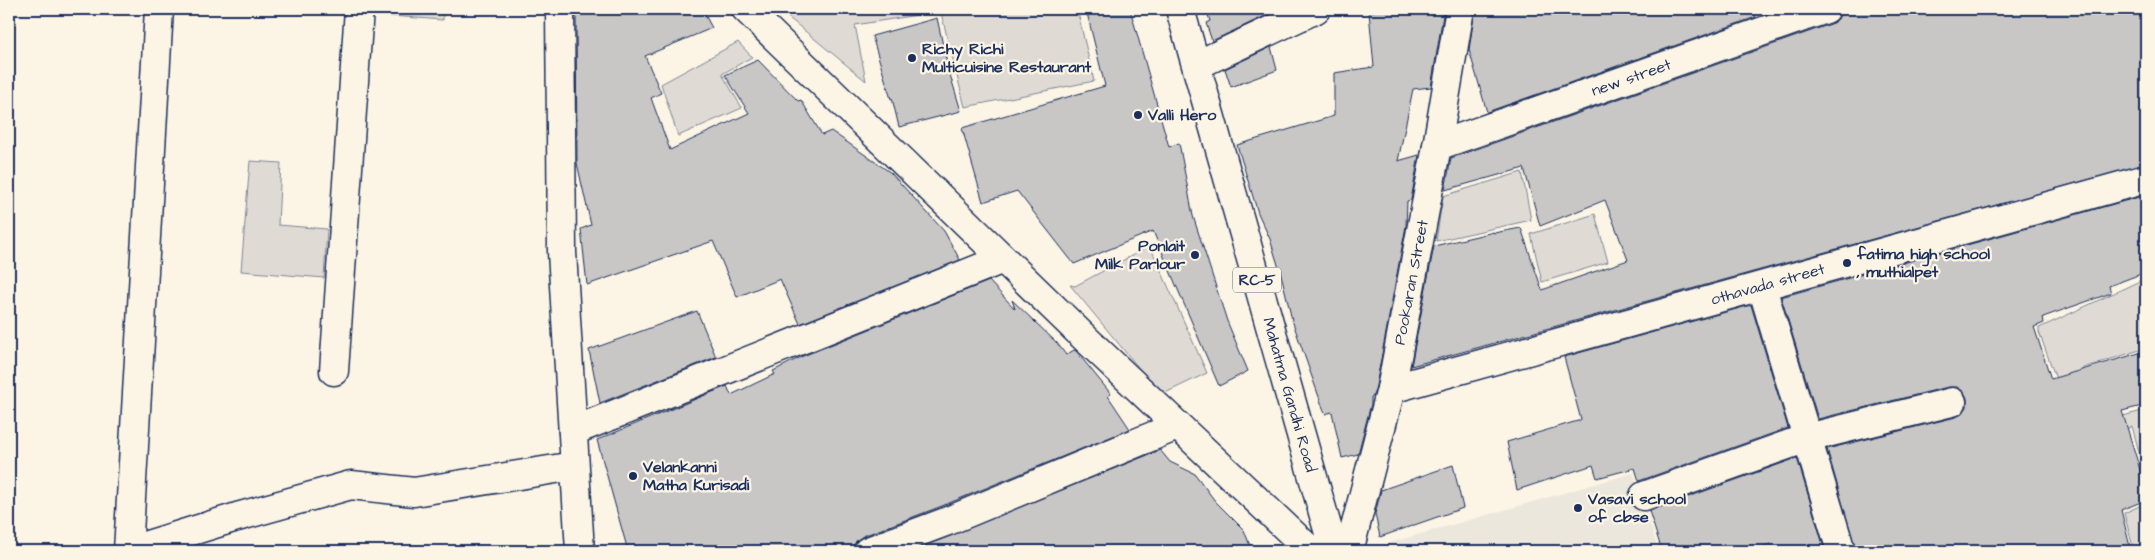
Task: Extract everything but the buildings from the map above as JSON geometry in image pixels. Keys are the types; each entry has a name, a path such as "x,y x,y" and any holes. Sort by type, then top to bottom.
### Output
{"street":[{"path":"159,9 128,551 237,517 351,485 414,492 574,466"},
{"path":"334,371 359,9"},
{"path":"560,9 562,252 580,551"},
{"path":"746,9 1177,426 1311,551"},
{"name":"Mahatma Gandhi Road","path":"1180,9 1334,551"},
{"path":"1197,65 1316,9"},
{"name":"Pookaran Street","path":"1349,551 1391,389 1437,146 1460,9"},
{"name":"new street","path":"1437,146 1826,9"},
{"name":"othavada street","path":"1391,389 2146,179"},
{"path":"572,432 1003,258"},
{"path":"1762,287 1841,551"},
{"path":"1644,496 1807,438 1952,402"},
{"path":"868,551 948,522 1177,426"}],"shaded area":[{"path":"364,9 443,9 443,20 364,14"},
{"path":"778,9 920,9 924,14 855,25 866,81"},
{"path":"940,9 1077,9 1094,81 965,107"},
{"path":"738,42 752,57 722,74 742,108 678,136 661,84"},
{"path":"250,161 281,163 278,225 327,229 324,278 241,271"},
{"path":"1522,172 1531,220 1436,241 1443,196"},
{"path":"1595,214 1608,262 1542,282 1531,234"},
{"path":"1150,246 1207,373 1161,395 1070,285 1075,286"},
{"path":"2146,278 2146,348 2083,368 2100,422 2146,410 2146,478 2132,426 2084,456 2039,328"},
{"name":"Vasavi school of cbse","path":"1633,473 1659,551 1391,551 1389,543"},
{"path":"2146,503 2146,551 2134,551 2124,513"}],"place":[{"name":"Richy Richi Multicuisine Restaurant","path":"912,58"},
{"name":"Valli Hero","path":"1138,115"},
{"name":"Ponlait Milk Parlour","path":"1195,255"},
{"name":"fatima high school , muthialpet","path":"1847,263"},
{"name":"Velankanni Matha Kurisadi","path":"633,476"},
{"name":"Vasavi school of cbse","path":"1578,508"}]}
